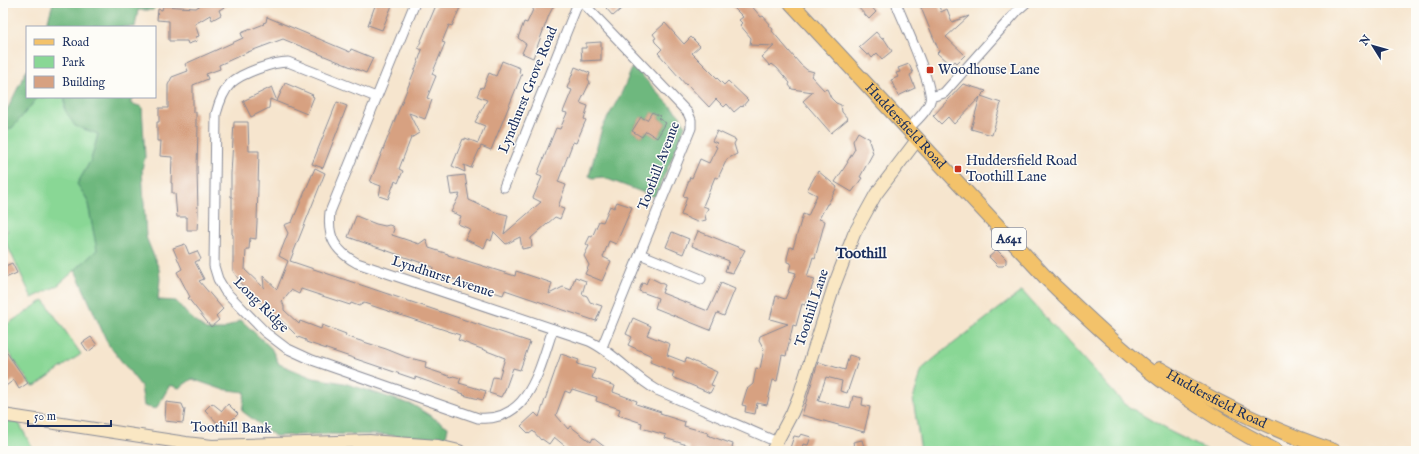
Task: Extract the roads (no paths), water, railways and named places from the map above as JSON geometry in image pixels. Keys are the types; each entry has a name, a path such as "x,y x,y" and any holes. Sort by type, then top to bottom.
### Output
{"main road":[{"name":"Huddersfield Road","path":"791,3 907,130 1049,281 1078,309 1174,390 1248,437 1276,451"},
{"name":"Huddersfield Road","path":"1106,333 1152,364 1226,406 1277,430 1334,451"}],"street":[{"name":"Lyndhurst Avenue","path":"415,3 330,212 330,232 337,247 350,259 357,263 583,339 602,347 642,380 657,390 775,447"},
{"name":"Lyndhurst Grove Road","path":"504,187 578,3"},
{"name":"Toothill Avenue","path":"583,3 688,113 691,120 691,128 602,347"},
{"path":"896,3 928,82 931,97 928,106 907,130"},
{"path":"931,97 944,93 1026,3"},
{"name":"Long Ridge","path":"376,97 288,62 274,64 244,76 232,83 227,89 219,104 216,114 214,266 218,279 225,291 268,335 293,352 478,418 500,416 519,405 524,400 535,380 553,329"},
{"name":"Toothill Lane","path":"775,447 799,396 834,286 854,234 876,194 917,140"},
{"path":"640,254 701,280"},
{"name":"Toothill Bank","path":"3,415 212,446 369,441 438,446 459,451"}],"place":[{"name":"Woodhouse Lane","path":"930,70"},
{"name":"Huddersfield Road Toothill Lane","path":"958,169"}],"district":[{"name":"Toothill","path":"861,253"}]}
